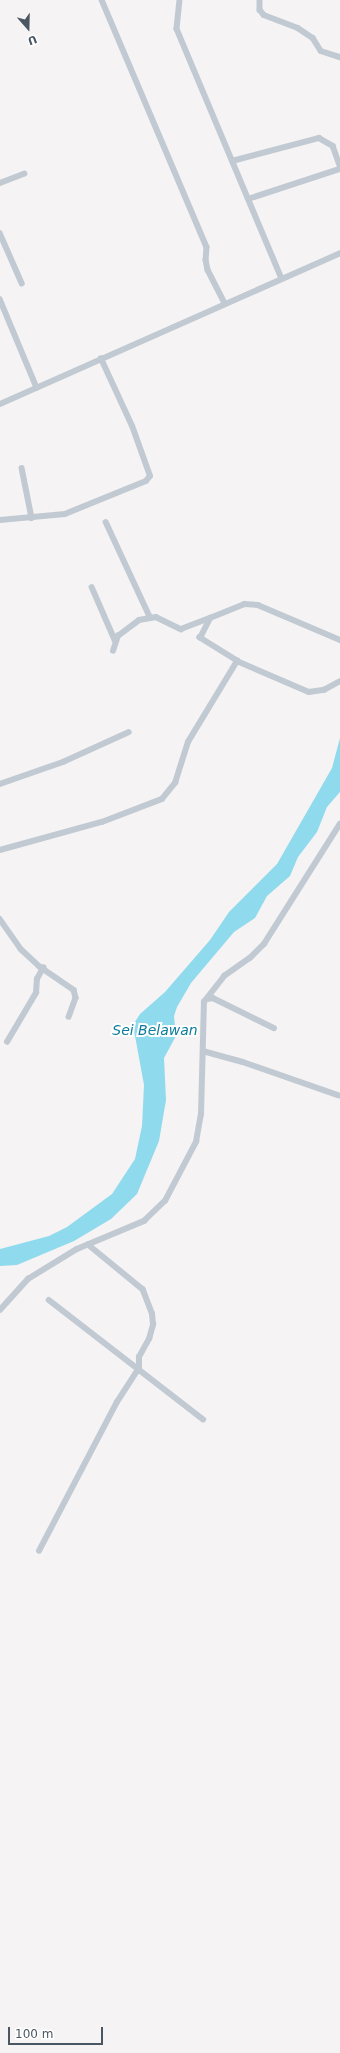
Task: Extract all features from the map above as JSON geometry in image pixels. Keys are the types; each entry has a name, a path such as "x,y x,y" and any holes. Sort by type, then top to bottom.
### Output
{"street":[{"path":"102,0 207,247 206,260 208,270 225,304"},
{"path":"180,0 177,29 281,277"},
{"path":"260,0 260,10 264,15 298,28 313,38 322,51 340,57"},
{"path":"232,161 319,138 333,146 340,176"},
{"path":"248,199 339,168"},
{"path":"0,183 24,174"},
{"path":"0,233 22,283"},
{"path":"0,404 225,304 281,277 340,253"},
{"path":"0,299 37,388"},
{"path":"0,520 32,518 68,513 146,481 150,476 132,426 101,359"},
{"path":"22,468 32,518"},
{"path":"106,522 150,617"},
{"path":"92,587 115,640"},
{"path":"113,651 115,640 130,624 150,617 181,629 238,606 252,604 340,640"},
{"path":"210,618 201,639 237,661 309,692 324,690 340,681"},
{"path":"0,850 102,822 162,799 175,783 188,742 237,661"},
{"path":"0,784 63,762 129,732"},
{"path":"0,1310 10,1296 28,1279 57,1260 144,1221 165,1201 196,1142 201,1115 203,1051 202,1013 207,999 224,976 250,958 264,944 340,824"},
{"path":"0,919 21,949 43,968 74,990 76,998 69,1016"},
{"path":"7,1042 36,993 37,979 43,968"},
{"path":"207,999 213,998 274,1028"},
{"path":"203,1051 338,1095"},
{"path":"39,1551 117,1402 139,1368 139,1357 149,1339 154,1320 143,1290 88,1245"},
{"path":"49,1300 139,1368 203,1419"}],"water":[{"name":"Sei Belawan","path":"340,738 340,792 327,807 317,832 298,857 290,876 267,896 255,918 234,932 191,983 177,1007 174,1016 176,1036 164,1058 166,1100 159,1141 137,1194 111,1219 74,1241 17,1265 0,1266 0,1249 49,1236 67,1227 112,1194 135,1159 142,1126 144,1085 133,1025 140,1014 165,992 210,940 229,912 277,864 332,768"}]}
